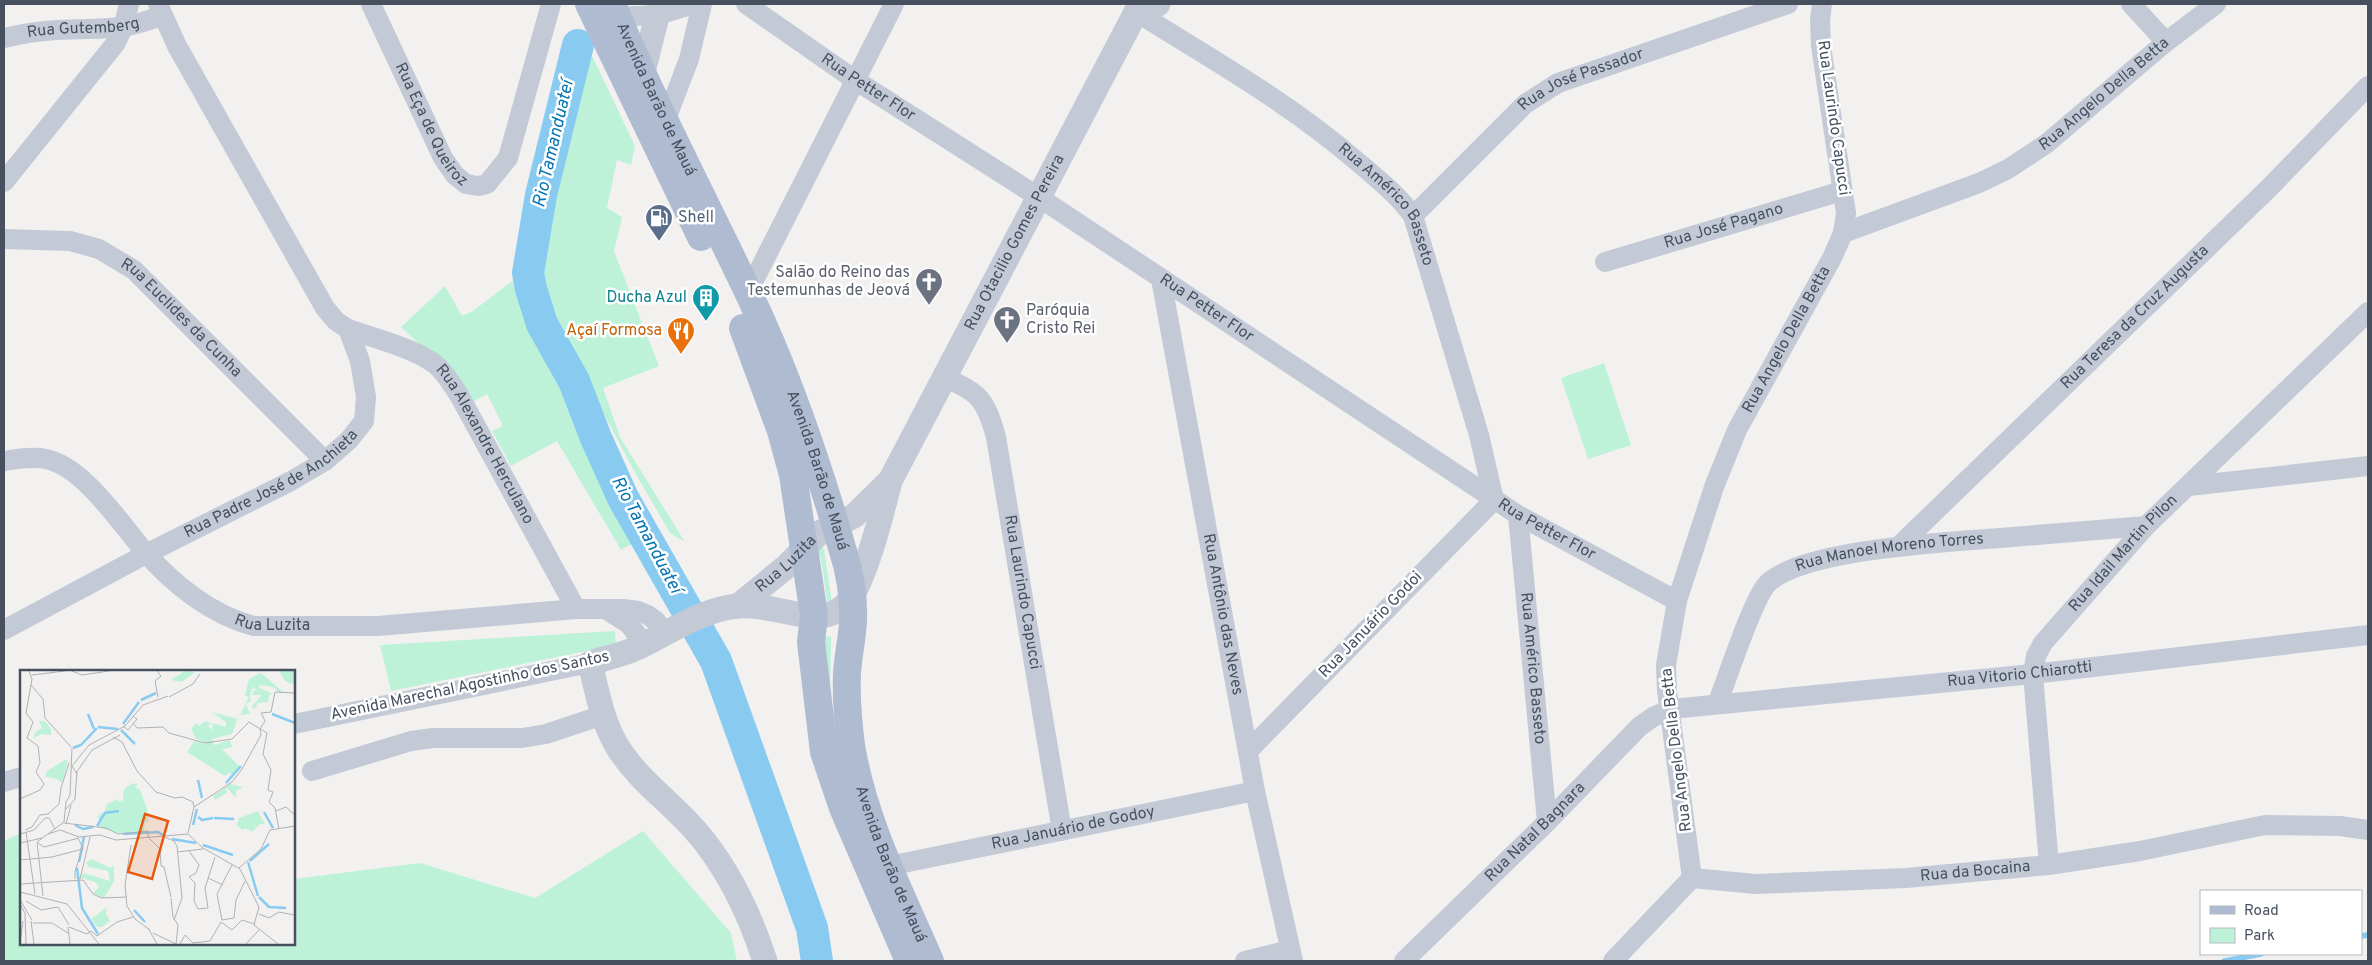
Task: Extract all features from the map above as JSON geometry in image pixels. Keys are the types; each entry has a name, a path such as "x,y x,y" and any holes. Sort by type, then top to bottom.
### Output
{"main road":[{"name":"Avenida Barão de Mauá","path":"589,4 648,124 667,170 720,276 764,380 782,430 793,475 814,615 811,642 824,752 853,833 909,961"},
{"name":"Avenida Barão de Mauá","path":"614,11 665,122 748,292 797,408 836,526 852,596 853,621 847,676 852,744 866,800 889,866 930,961"}],"street":[{"path":"4,182 115,44 123,28 128,4"},
{"name":"Rua Eça de Queiroz","path":"370,4 443,158 455,175 466,184 478,186 487,184 508,158 551,4"},
{"path":"614,11 659,9 694,4"},
{"path":"665,122 689,59 702,4"},
{"name":"Rua Petter Flor","path":"746,4 855,80 1040,198 1494,500 1518,515 1677,601"},
{"path":"748,292 894,4"},
{"name":"Rua José Passador","path":"1413,216 1525,104 1558,83 1788,4"},
{"name":"Rua Laurindo Capucci","path":"1822,4 1820,20 1821,46 1846,213 1843,232"},
{"path":"2132,4 2166,42"},
{"name":"Rua Angelo Della Betta","path":"1692,878 1666,665 1677,601 1714,487 1737,430 1832,258 1843,232 1978,183 2008,169 2046,144 2166,42 2216,4"},
{"name":"Rua Américo Basseto","path":"1144,6 1341,146 1400,198 1413,216 1478,435 1494,500"},
{"name":"Rua Otacilio Gomes Pereira","path":"852,596 880,521 890,481 1144,6"},
{"path":"160,9 177,46 325,308 336,321 348,328"},
{"name":"Rua Gutemberg","path":"4,38 56,30 123,28 160,9"},
{"path":"643,72 659,9"},
{"name":"Rua Teresa da Cruz Augusta","path":"1898,546 2270,187 2368,86"},
{"name":"Rua José Pagano","path":"1605,262 1842,191"},
{"name":"Rua Euclides da Cunha","path":"4,239 70,241 99,249 134,270 324,461"},
{"name":"Rua Antônio das Neves","path":"1161,278 1255,791 1294,957"},
{"name":"Rua Idail Martin Pilon","path":"2049,865 2033,674 2036,656 2054,628 2146,526 2368,312"},
{"name":"Rua Padre José de Anchieta","path":"4,630 146,554 292,481 324,461 349,440 364,421 366,397 360,362 348,328"},
{"name":"Rua Alexandre Herculano","path":"348,328 422,357 437,366 447,378 460,395 576,609"},
{"name":"Rua Laurindo Capucci","path":"945,378 968,387 982,402 990,415 996,437 1062,831"},
{"name":"Rua Luzita","path":"4,461 19,458 46,459 71,471 88,486 146,554 179,586 236,622 254,626 378,626 576,609 605,609 629,624 661,635 705,615 738,606 768,607 814,615 825,615 836,612 852,596"},
{"path":"2189,486 2368,466"},
{"name":"Rua Otacilio Gomes Pereira","path":"836,526 864,509 890,481"},
{"name":"Rua Januário Godoi","path":"1248,751 1494,500"},
{"name":"Rua Américo Basseto","path":"1518,515 1547,822"},
{"name":"Rua Luzita","path":"738,606 787,566 818,533 836,526"},
{"name":"Rua Manoel Moreno Torres","path":"1718,704 1757,602 1767,584 1782,572 1804,564 1898,546 2146,526"},
{"name":"Avenida Marechal Agostinho dos Santos","path":"295,724 590,663 661,635"},
{"name":"Rua Vitorio Chiarotti","path":"1671,710 2033,674 2368,635"},
{"path":"590,663 603,715 616,746 635,771 695,830 725,869 745,906 765,961"},
{"name":"Rua Natal Bagnara","path":"1404,961 1547,822 1639,727 1653,717 1671,710"},
{"path":"312,771 411,741 433,738 522,738 546,734 603,715"},
{"path":"4,782 20,777"},
{"name":"Rua Januário de Godoy","path":"889,866 1255,791"},
{"name":"Rua da Bocaina","path":"1692,878 1756,884 1906,878 2049,865 2140,851 2265,825 2340,826 2368,830"},
{"path":"1613,961 1692,878"},
{"path":"1245,961 1294,957"}],"green space":[{"path":"584,49 589,49 635,146 631,165 617,160 607,208 622,217 614,251 659,366 603,388 620,437 685,542 670,533 633,469 540,294 537,261 550,175"},
{"path":"512,281 544,347 572,419 639,540 621,550 557,441 511,466 492,431 503,426 487,394 471,403 427,352 401,327 445,286 462,316 473,311"},
{"path":"1604,363 1631,445 1588,459 1561,378"},
{"path":"820,546 824,549 832,603 827,601 821,558 815,548"},
{"path":"615,631 616,645 391,691 380,645"},
{"path":"822,635 831,637 830,697 839,762 835,753"},
{"path":"643,831 731,933 737,961 4,961 4,841 20,833 20,945 295,945 295,879 420,863 535,898"}],"waterway":[{"name":"Rio Tamanduateí","path":"578,45 541,195 528,273 531,289 542,324 574,381 596,438 623,498 716,661 812,928 817,961"},
{"path":"2362,936 2368,935"},
{"path":"2224,961 2256,955"}],"place":[{"name":"Shell","path":"659,242"},
{"name":"Salão do Reino das Testemunhas de Jeová","path":"929,306"},
{"name":"Ducha Azul","path":"706,322"},
{"name":"Paróquia Cristo Rei","path":"1007,344"},
{"name":"Açaí Formosa","path":"681,355"}]}
